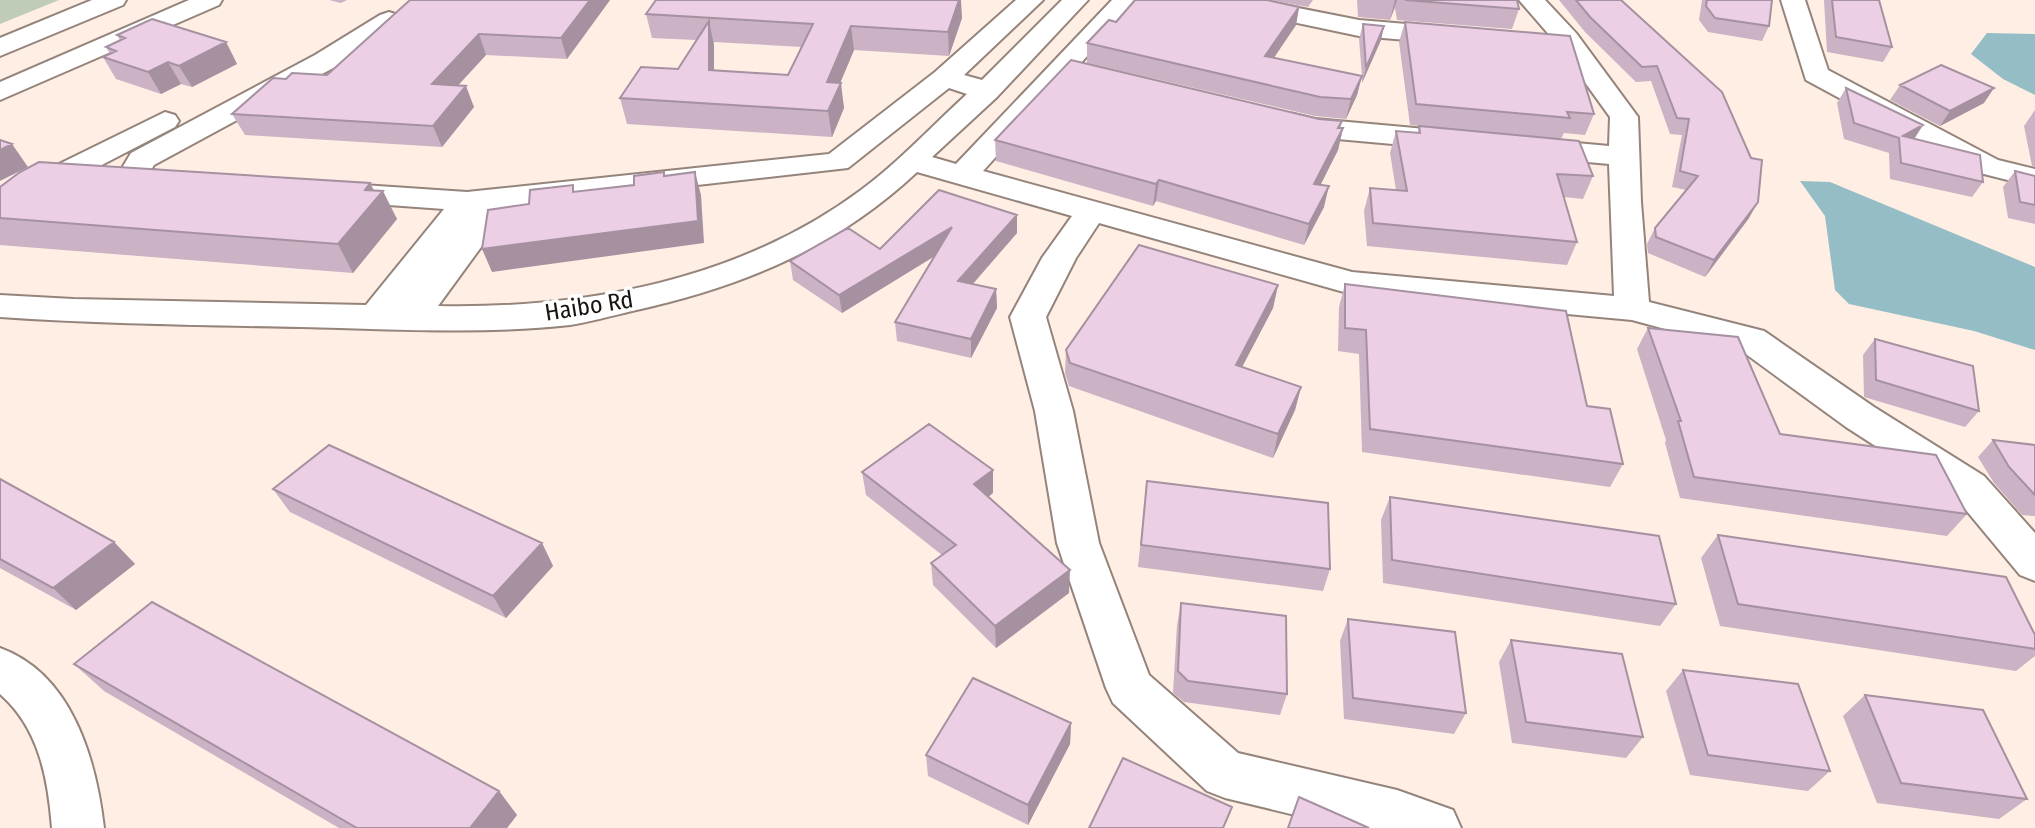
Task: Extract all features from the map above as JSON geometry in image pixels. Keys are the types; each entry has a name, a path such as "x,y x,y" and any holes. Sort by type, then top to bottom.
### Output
{"street":[{"path":"0,35 84,0"},
{"path":"0,48 114,0"},
{"path":"0,92 209,0"},
{"path":"306,190 467,201 837,162 945,78 1031,0"},
{"name":"Haibo Rd","path":"0,306 410,319 572,313 668,292 733,272 810,238 873,196 986,91 1076,0"},
{"path":"962,176 1076,72 1126,0"},
{"path":"1221,0 1359,28 1479,37"},
{"path":"1531,0 1572,45 1624,117 1632,309"},
{"path":"1793,0 1816,74 1987,166 2035,178"},
{"path":"0,205 174,116 399,15 325,61 142,159 131,178 198,183"},
{"path":"1532,42 1572,45"},
{"path":"945,78 986,91"},
{"path":"1262,115 1315,128 1624,156"},
{"path":"911,161 1090,213 1351,283 1632,309 1751,340 1860,417 1970,487 2035,563"},
{"path":"410,319 502,197"},
{"path":"375,317 467,201"},
{"path":"1090,213 1059,258 1028,317 1054,411 1078,543 1130,688 1225,774 1396,815 1434,828"},
{"path":"0,668 35,700 58,736 71,771 78,828"}],"green space":[{"path":"0,0 59,0 0,24"}],"water":[{"path":"1987,33 2035,34 2035,95 2003,79 1971,54"},
{"path":"1800,181 1830,182 2035,267 2035,350 1974,331 1849,304 1835,290 1825,216"}],"building":[{"path":"410,0 590,0 561,38 479,34 432,84 466,86 433,126 232,114 273,78 286,79 292,73 327,75"},
{"path":"656,0 959,0 948,32 851,26 827,82 841,83 828,111 620,98 641,67 678,69 709,21 709,70 788,75 813,24 646,14"},
{"path":"1135,0 1267,0 1299,7 1265,56 1362,76 1351,99 1320,97 1087,43 1109,20 1116,22"},
{"path":"1405,0 1517,0 1519,9"},
{"path":"1576,0 1621,0 1722,92 1751,158 1762,160 1758,202 1714,260 1656,237 1655,228 1698,176 1680,171 1689,119 1677,118 1657,66 1642,67"},
{"path":"1707,0 1772,0 1769,26 1715,18 1706,6"},
{"path":"1832,0 1879,0 1892,47 1836,37"},
{"path":"152,19 226,42 179,66 168,62 148,72 103,57 116,51 106,47 125,38 117,35"},
{"path":"1405,22 1570,36 1594,114 1567,112 1570,118 1416,104"},
{"path":"1363,24 1384,26 1366,68"},
{"path":"1071,60 1319,119 1342,121 1338,128 1343,128 1314,184 1329,186 1309,224 1159,180 1156,184 995,140"},
{"path":"1941,65 1994,88 1950,111 1900,85"},
{"path":"1846,88 1923,125 1903,136 1980,155 1983,182 1901,163 1899,138 1854,123"},
{"path":"1419,126 1579,141 1593,176 1557,174 1577,242 1373,223 1370,188 1407,191 1396,131 1420,133"},
{"path":"0,140 12,144 0,150"},
{"path":"39,162 370,183 365,190 383,191 338,244 0,218 0,187"},
{"path":"2015,171 2035,176 2035,205 2020,202"},
{"path":"664,172 664,176 695,172 698,221 482,249 488,210 529,204 530,190 573,185 573,192 634,185 634,176"},
{"path":"939,190 1017,215 958,281 996,289 971,339 895,322 952,227 839,295 790,261 848,228 880,249"},
{"path":"1139,245 1278,285 1236,365 1301,387 1278,434 1070,363 1066,350"},
{"path":"1345,284 1566,311 1587,406 1610,409 1623,464 1370,429 1366,330 1345,328"},
{"path":"1648,328 1738,337 1780,434 1936,455 1967,514 1694,477 1678,421 1681,421"},
{"path":"1875,339 1973,366 1979,411 1876,380"},
{"path":"929,424 993,470 974,484 1070,570 995,626 931,563 956,545 862,472"},
{"path":"1993,440 2035,445 2035,495 2009,467"},
{"path":"329,445 542,543 493,596 273,489"},
{"path":"0,479 114,542 53,588 0,559"},
{"path":"1147,481 1328,503 1330,569 1141,545"},
{"path":"1390,497 1659,536 1676,604 1392,560"},
{"path":"1718,535 2006,577 2035,635 2035,649 1738,604"},
{"path":"152,602 499,791 470,828 357,828 74,664"},
{"path":"1181,603 1286,616 1287,694 1188,681 1178,671"},
{"path":"1348,619 1455,632 1466,713 1353,698"},
{"path":"1511,640 1622,654 1643,737 1526,722"},
{"path":"1683,670 1798,684 1830,771 1708,755"},
{"path":"973,678 1071,723 1028,805 926,755"},
{"path":"1865,695 1983,710 2027,799 1901,783"},
{"path":"1123,758 1232,807 1223,828 1089,828"},
{"path":"1299,797 1369,828 1288,828"}]}
